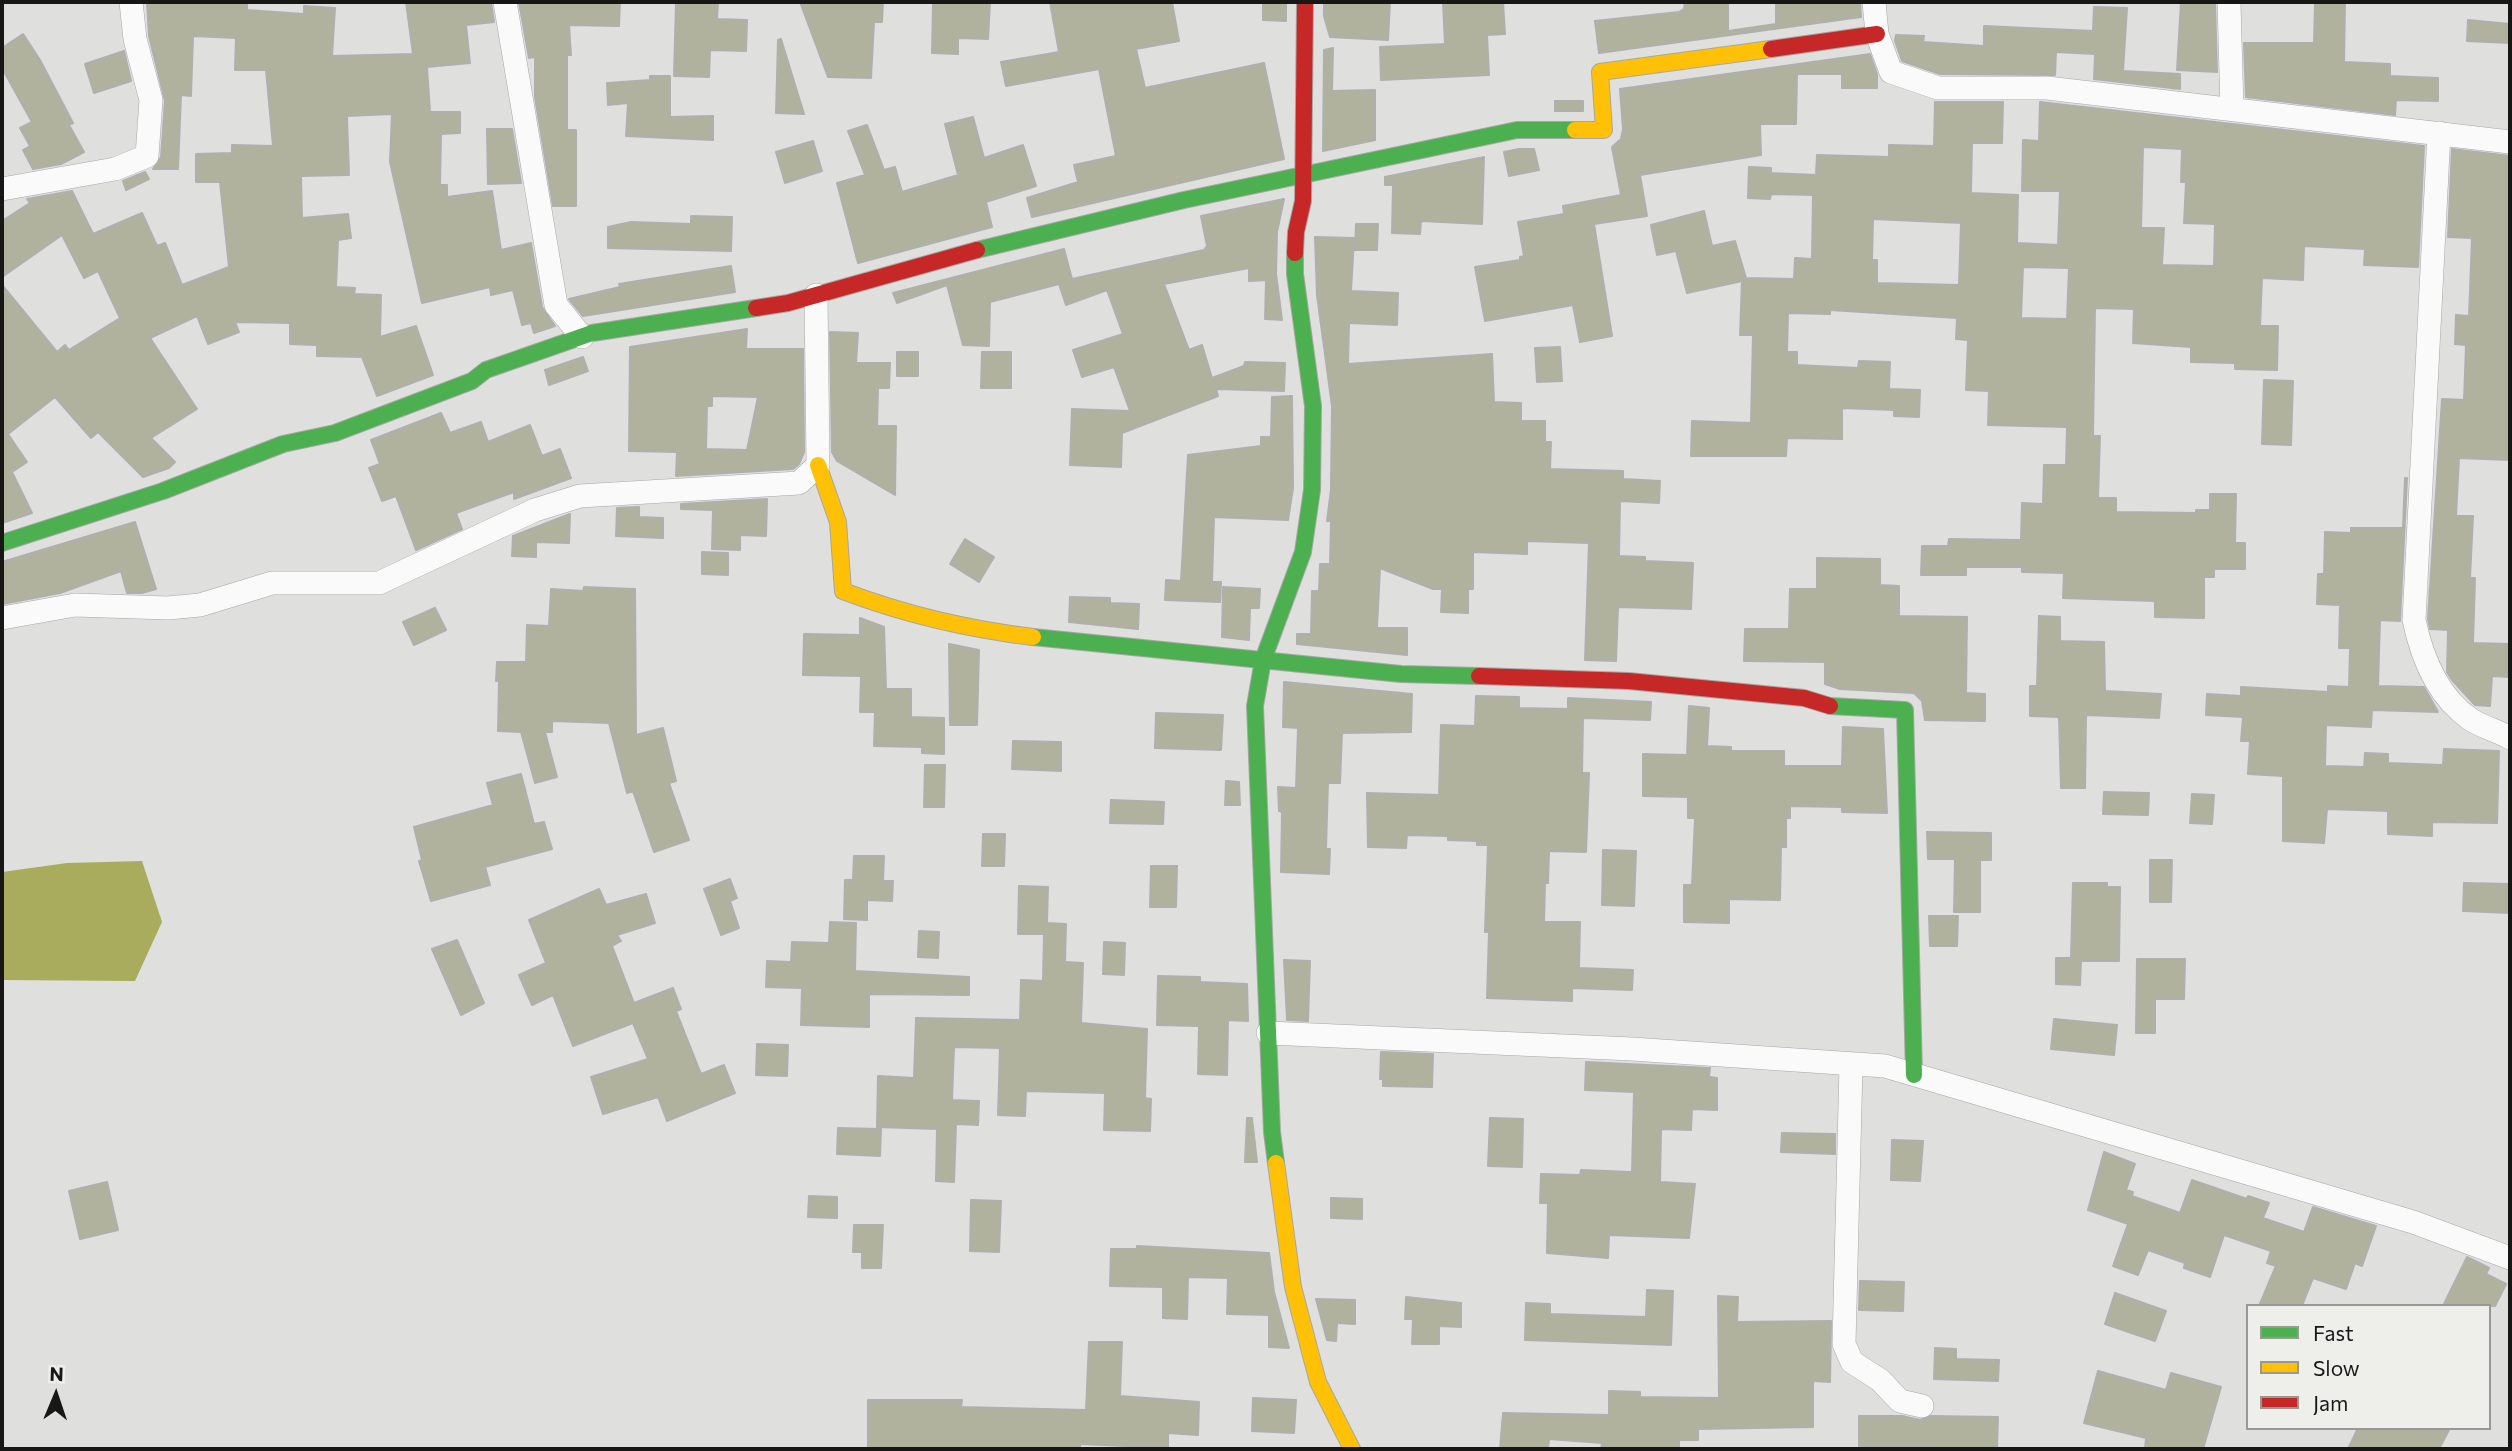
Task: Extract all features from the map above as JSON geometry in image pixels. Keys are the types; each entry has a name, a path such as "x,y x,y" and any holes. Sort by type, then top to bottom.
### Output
{"street":[{"path":"2,189 115,169 147,156 151,100 135,39 131,2"},
{"path":"505,2 556,304 582,337"},
{"path":"1305,2 1303,201 1296,232 1295,274 1313,406 1312,490 1303,552 1263,660 1255,706 1272,1132 1293,1287 1318,1382 1352,1449"},
{"path":"1874,2 1877,34 1891,72 1938,88 2047,88 2510,142"},
{"path":"2229,2 2232,109"},
{"path":"2,543 163,491 282,444 335,433 472,381 486,370 582,337 762,307 816,295 946,258 1184,200 1517,130 1604,130 1600,72 1877,34"},
{"path":"2439,133 2414,620 2420,646 2439,688 2470,719 2510,738"},
{"path":"816,295 818,465 838,522 843,591 890,609 967,629 1401,674 1629,681 1804,698 1837,708 1905,710 1914,1075"},
{"path":"2,618 75,605 168,608 200,605 272,583 379,583 535,510 580,496 799,483 818,465"},
{"path":"1268,1033 1645,1050 1851,1066 1885,1066 2413,1222 2510,1258"},
{"path":"1851,1066 1844,1344 1852,1362 1880,1380 1900,1401 1922,1406"}],"shaded area":[{"path":"142,861 162,922 135,981 2,980 2,872 67,863"}],"building":[{"path":"147,2 247,2 247,10 304,14 304,6 335,8 332,56 413,54 406,2 491,2 494,22 466,25 470,63 427,67 430,112 460,112 460,133 441,134 440,185 447,185 447,197 492,191 501,250 531,243 542,307 555,326 534,333 531,323 522,325 513,290 491,295 490,287 422,303 390,162 392,114 347,116 349,175 301,176 302,218 348,214 351,238 338,240 336,287 355,288 354,294 381,295 380,337 416,326 433,375 377,396 362,357 317,356 317,345 290,344 290,323 235,322 239,332 208,344 197,316 150,338 197,409 151,438 175,462 169,468 143,477 98,432 91,438 55,397 8,434 27,462 12,472 32,513 2,523 2,285 57,352 65,345 69,350 120,318 98,271 84,278 62,235 2,277 2,221 30,203 27,199 72,191 93,234 142,213 157,246 165,243 182,285 229,267 220,182 196,182 196,154 232,153 232,145 273,146 266,70 235,70 236,38 193,36 191,96 181,95 178,169 153,169 161,157 165,101 149,36"},
{"path":"519,2 620,2 619,26 569,25 571,55 567,55 567,130 576,130 576,206 553,206 535,97 535,57 529,58"},
{"path":"676,2 718,2 717,19 747,20 746,51 710,50 709,77 674,76"},
{"path":"800,2 883,2 882,22 874,22 871,78 828,77"},
{"path":"933,2 990,2 988,39 958,38 958,54 932,53"},
{"path":"1050,2 1172,2 1179,41 1136,49 1145,88 1264,63 1284,159 1032,217 1027,198 1078,182 1074,165 1116,156 1099,69 1006,86 1001,62 1059,52"},
{"path":"1263,2 1286,2 1286,21 1263,20"},
{"path":"1324,2 1390,2 1388,40 1330,37 1324,16"},
{"path":"1443,2 1503,2 1505,34 1487,35 1489,75 1381,80 1380,47 1445,44"},
{"path":"1685,2 1728,2 1728,31 1776,24 1776,2 1860,2 1861,17 1599,53 1595,21 1679,12 1684,9"},
{"path":"2181,2 2215,2 2217,72 2177,70"},
{"path":"2315,2 2345,2 2344,62 2390,64 2390,76 2438,78 2438,101 2396,100 2395,115 2246,97 2244,43 2314,43"},
{"path":"2094,7 2127,8 2123,71 2180,74 2180,89 2094,79 2095,54 2056,52 2055,75 1940,74 1902,61 1895,41 1896,35 1924,36 1923,42 1984,46 1984,26 2093,31"},
{"path":"2468,20 2510,24 2510,43 2467,41"},
{"path":"23,34 73,123 69,125 84,152 61,164 33,169 23,150 30,146 20,128 32,122 2,68 2,48"},
{"path":"781,39 804,114 776,113 778,40"},
{"path":"1333,48 1332,91 1375,90 1375,140 1323,151 1324,50"},
{"path":"124,51 131,81 94,93 85,64"},
{"path":"1870,54 1877,74 1877,88 1842,88 1842,74 1797,74 1796,124 1760,124 1761,155 1640,175 1647,216 1594,224 1612,336 1580,342 1573,305 1485,321 1475,267 1520,260 1520,257 1524,256 1518,222 1564,214 1563,206 1621,195 1612,147 1621,139 1623,129 1620,89"},
{"path":"650,76 670,76 670,117 713,116 713,140 626,136 628,103 608,105 607,83 650,80"},
{"path":"1555,101 1583,101 1583,111 1555,111"},
{"path":"1935,102 2003,102 2002,143 1972,143 1971,193 2018,195 2017,243 2058,245 2060,191 2022,191 2023,140 2039,141 2040,102 2424,146 2418,267 2364,265 2365,249 2304,246 2303,280 2262,278 2260,326 2278,326 2277,370 2235,369 2235,363 2191,362 2191,347 2133,343 2134,309 2095,308 2093,436 2100,436 2098,498 2116,498 2116,512 2196,513 2196,510 2210,510 2210,494 2236,494 2235,543 2245,543 2245,569 2214,569 2214,577 2204,577 2204,618 2155,617 2155,601 2063,598 2064,573 2022,572 2022,567 1966,567 1966,575 1921,575 1922,546 1948,546 1949,539 2021,540 2022,503 2043,504 2044,465 2066,465 2067,427 1988,425 1989,391 1966,390 1968,340 1956,339 1957,318 1830,310 1830,314 1788,313 1787,352 1797,352 1797,365 1858,368 1859,361 1890,362 1889,389 1920,390 1919,417 1894,416 1894,410 1842,408 1842,439 1787,438 1786,456 1691,456 1692,421 1751,423 1753,335 1740,335 1742,281 1687,293 1676,251 1657,255 1651,225 1704,211 1712,246 1735,241 1746,278 1794,279 1795,258 1812,259 1813,195 1771,194 1770,199 1748,198 1749,167 1771,168 1771,173 1816,175 1817,155 1889,157 1889,145 1934,146","holes":["2143,147 2182,149 2181,182 2186,182 2184,223 2215,224 2214,266 2162,265 2164,228 2141,228","1873,219 1961,223 1959,285 1877,283 1877,260 1872,260","2023,267 2069,268 2067,319 2021,318"]},
{"path":"973,117 984,158 1023,145 1036,186 986,202 992,227 858,263 837,183 865,175 848,131 867,125 884,170 895,167 902,192 958,175 945,124"},
{"path":"487,129 512,129 521,183 488,184"},
{"path":"813,141 822,171 785,183 776,152"},
{"path":"1534,149 1539,170 1509,176 1504,152"},
{"path":"2452,149 2510,156 2510,460 2459,458 2456,516 2473,516 2470,578 2475,578 2473,643 2510,644 2510,677 2492,676 2490,706 2475,705 2452,680 2447,672 2448,630 2430,629 2428,619 2442,399 2464,400 2466,345 2455,344 2456,315 2469,316 2472,238 2448,237"},
{"path":"1484,157 1482,224 1421,221 1420,234 1392,233 1393,185 1385,185 1385,177"},
{"path":"145,172 149,179 126,190 123,181"},
{"path":"1284,199 1277,232 1276,274 1282,320 1265,319 1266,280 1249,281 1249,268 1164,284 1189,350 1202,345 1212,378 1244,366 1245,362 1285,363 1284,391 1216,389 1218,396 1122,433 1121,467 1070,465 1072,409 1130,411 1114,367 1082,377 1073,350 1123,334 1107,290 1066,305 1059,284 990,302 989,346 963,345 947,285 897,303 893,293 1064,249 1072,279 1204,250 1207,246 1201,216"},
{"path":"691,216 732,217 731,251 608,248 608,227 631,222 691,224"},
{"path":"1356,224 1378,224 1377,250 1355,250"},
{"path":"1315,237 1354,238 1351,291 1398,293 1397,325 1349,323 1348,364 1492,354 1494,402 1521,403 1521,421 1545,421 1545,442 1551,442 1550,469 1623,471 1623,479 1660,481 1659,503 1620,501 1619,556 1645,557 1645,561 1693,563 1691,609 1618,607 1616,661 1585,660 1589,543 1527,541 1527,554 1473,552 1473,589 1468,589 1468,613 1441,612 1442,589 1433,589 1380,568 1377,628 1407,628 1407,655 1297,644 1297,634 1311,634 1312,591 1319,591 1320,564 1330,564 1331,521 1327,521 1331,490 1332,406 1317,295"},
{"path":"731,266 735,292 583,316 569,299 620,287 619,284"},
{"path":"747,329 746,349 803,349 804,452 799,464 793,469 676,476 677,452 629,451 630,347","holes":["712,396 758,397 747,450 706,449 707,406 712,406"]},
{"path":"830,332 858,333 856,363 890,363 889,388 878,388 877,426 896,426 895,495 837,461 832,452"},
{"path":"1560,347 1562,381 1537,382 1535,348"},
{"path":"897,352 918,352 918,376 897,376"},
{"path":"982,352 1011,352 1011,388 981,388"},
{"path":"583,357 588,371 549,385 545,370"},
{"path":"2264,380 2293,381 2291,445 2262,444"},
{"path":"1292,396 1293,488 1288,520 1214,517 1212,582 1221,582 1220,602 1165,600 1166,580 1181,581 1188,455 1261,446 1261,437 1271,437 1272,397"},
{"path":"441,413 450,433 481,422 488,442 530,425 542,456 560,449 571,478 514,499 514,492 456,513 462,529 416,550 396,496 382,501 369,468 380,464 371,440"},
{"path":"2405,478 2400,621 2380,620 2378,686 2424,687 2438,712 2372,710 2371,727 2326,725 2325,766 2364,767 2365,753 2388,754 2388,763 2443,765 2444,749 2499,751 2497,823 2432,822 2432,836 2388,834 2388,811 2327,809 2324,843 2283,841 2283,776 2248,774 2250,741 2241,741 2243,717 2206,715 2207,694 2241,696 2241,687 2328,692 2328,686 2349,687 2350,648 2339,648 2340,605 2317,604 2318,574 2324,574 2325,532 2351,533 2351,528 2403,528"},
{"path":"767,499 766,536 740,535 740,550 712,549 713,510 681,509 681,504"},
{"path":"639,507 639,517 663,518 663,538 616,536 617,508"},
{"path":"570,514 569,543 536,542 536,557 512,556 513,536"},
{"path":"135,522 156,589 127,593 121,571 60,593 2,604 2,562"},
{"path":"965,539 994,557 979,582 950,564"},
{"path":"702,552 728,553 728,575 702,574"},
{"path":"1817,558 1880,559 1880,585 1899,586 1899,616 1967,617 1966,693 1985,694 1985,721 1925,720 1922,701 1914,693 1840,689 1825,684 1825,662 1744,661 1745,629 1789,629 1790,589 1817,589"},
{"path":"584,587 635,589 636,735 663,728 676,781 669,783 689,840 654,852 633,791 627,793 609,723 552,721 552,732 545,732 557,777 535,783 521,732 498,731 497,662 526,662 527,625 549,626 551,589 583,591"},
{"path":"1223,587 1260,589 1259,608 1250,608 1249,640 1222,637"},
{"path":"1070,597 1110,598 1110,603 1139,604 1138,629 1069,622"},
{"path":"435,608 446,630 414,645 403,622"},
{"path":"2039,616 2060,617 2060,641 2104,642 2105,691 2161,694 2159,718 2086,715 2085,788 2061,788 2059,717 2030,716 2030,686 2037,686"},
{"path":"860,618 884,627 886,689 911,689 911,717 944,718 944,754 922,753 922,747 874,746 875,712 860,712 861,676 803,675 804,634 860,635"},
{"path":"949,644 979,650 977,725 950,725"},
{"path":"1284,682 1412,694 1411,732 1342,733 1340,783 1328,783 1326,849 1330,849 1329,874 1281,872 1282,812 1279,811 1278,787 1296,788 1298,728 1283,727"},
{"path":"1476,696 1519,697 1519,708 1568,709 1568,698 1651,702 1650,720 1583,718 1582,773 1589,773 1586,852 1549,851 1548,883 1545,883 1544,922 1580,922 1579,968 1633,970 1632,990 1572,988 1572,1001 1487,998 1489,932 1485,932 1488,845 1477,845 1477,841 1448,840 1448,836 1407,835 1406,848 1368,847 1367,793 1439,795 1441,725 1475,726"},
{"path":"1689,706 1709,708 1707,746 1731,747 1731,751 1784,751 1784,766 1842,766 1843,727 1883,729 1887,813 1842,812 1842,807 1790,806 1790,818 1786,818 1786,847 1781,847 1780,900 1729,899 1729,923 1684,922 1684,885 1692,885 1695,818 1688,818 1688,797 1643,796 1643,754 1687,755"},
{"path":"1156,713 1223,715 1221,750 1155,748"},
{"path":"1013,741 1061,742 1061,771 1012,769"},
{"path":"925,765 945,765 944,807 924,807"},
{"path":"521,774 534,824 544,822 552,849 485,867 490,885 431,901 419,861 422,860 414,827 493,805 487,783"},
{"path":"1226,781 1239,782 1240,805 1225,805"},
{"path":"2104,792 2149,793 2148,815 2103,814"},
{"path":"2192,794 2214,795 2212,824 2190,823"},
{"path":"1111,800 1164,802 1163,824 1110,823"},
{"path":"1927,832 1991,833 1991,860 1980,860 1980,912 1954,912 1955,859 1928,859"},
{"path":"983,834 1005,834 1004,866 982,866"},
{"path":"1603,850 1636,851 1634,906 1602,905"},
{"path":"854,856 884,856 883,881 893,881 892,901 867,900 867,920 844,919 845,880 853,880"},
{"path":"2150,860 2172,860 2171,902 2150,902"},
{"path":"1151,866 1177,866 1176,907 1150,907"},
{"path":"730,879 737,898 730,901 739,928 721,935 704,889"},
{"path":"2073,883 2107,883 2107,887 2120,887 2119,961 2081,961 2080,985 2056,984 2056,958 2071,958"},
{"path":"2464,883 2510,884 2510,913 2463,911"},
{"path":"1019,886 1048,887 1047,923 1066,924 1065,962 1083,963 1081,1023 1147,1029 1145,1098 1151,1099 1150,1131 1104,1130 1105,1093 1026,1091 1025,1116 998,1115 1000,1048 954,1047 952,1100 979,1101 978,1125 956,1124 954,1182 936,1181 937,1129 877,1127 878,1076 914,1078 916,1018 1020,1020 1021,980 1043,981 1044,934 1018,934"},
{"path":"599,889 606,905 646,894 655,923 617,935 621,941 612,946 634,1003 673,988 681,1009 676,1011 701,1074 724,1065 735,1093 667,1121 658,1097 603,1114 591,1077 648,1059 633,1023 573,1046 553,995 532,1005 519,975 546,963 529,920"},
{"path":"1929,916 1958,916 1957,946 1930,946"},
{"path":"830,922 856,923 855,971 969,977 969,995 869,994 869,1027 801,1025 802,988 766,987 767,961 791,962 792,942 829,943"},
{"path":"919,931 939,932 938,958 918,957"},
{"path":"457,940 484,1003 461,1015 432,949"},
{"path":"1104,942 1125,943 1124,975 1103,974"},
{"path":"2137,959 2185,959 2184,999 2155,999 2155,1033 2136,1033"},
{"path":"1284,960 1310,961 1308,1021 1287,1020"},
{"path":"1158,976 1200,977 1200,982 1247,984 1248,1021 1228,1020 1227,1075 1198,1074 1199,1026 1157,1025"},
{"path":"2054,1019 2117,1025 2114,1055 2051,1049"},
{"path":"757,1044 788,1045 787,1076 756,1075"},
{"path":"1381,1052 1433,1054 1432,1087 1383,1086 1383,1079 1380,1079"},
{"path":"1586,1062 1710,1068 1709,1077 1717,1078 1717,1110 1692,1109 1691,1130 1661,1129 1660,1182 1695,1184 1689,1238 1609,1235 1608,1258 1547,1253 1548,1203 1540,1203 1541,1174 1580,1175 1581,1170 1632,1172 1634,1092 1585,1090"},
{"path":"1247,1118 1252,1118 1257,1162 1245,1162"},
{"path":"1490,1118 1523,1119 1522,1167 1488,1166"},
{"path":"838,1128 881,1129 880,1156 837,1154"},
{"path":"1782,1133 1835,1134 1835,1154 1781,1152"},
{"path":"1892,1140 1923,1141 1920,1181 1891,1180"},
{"path":"2104,1152 2135,1164 2126,1190 2133,1192 2132,1196 2180,1213 2192,1180 2247,1199 2248,1196 2269,1203 2263,1218 2304,1232 2313,1207 2376,1226 2362,1266 2355,1263 2346,1289 2313,1278 2303,1304 2260,1304 2276,1266 2267,1263 2271,1251 2224,1235 2210,1277 2184,1268 2185,1263 2148,1250 2138,1275 2113,1266 2128,1224 2088,1210"},
{"path":"107,1182 118,1230 80,1239 69,1191"},
{"path":"809,1196 837,1197 837,1218 808,1217"},
{"path":"1331,1198 1362,1199 1362,1219 1331,1218"},
{"path":"971,1200 1001,1201 999,1252 970,1251"},
{"path":"854,1225 883,1225 881,1268 862,1268 862,1252 853,1252"},
{"path":"1137,1246 1269,1253 1274,1292 1289,1348 1269,1347 1269,1315 1227,1314 1228,1278 1188,1277 1187,1319 1163,1318 1163,1287 1110,1286 1111,1249 1137,1249"},
{"path":"2467,1257 2489,1268 2486,1274 2506,1284 2495,1306 2444,1304"},
{"path":"1860,1281 1904,1282 1903,1311 1859,1310"},
{"path":"1647,1290 1673,1291 1671,1345 1525,1340 1526,1303 1550,1304 1550,1314 1646,1317"},
{"path":"2115,1293 2166,1311 2155,1341 2105,1324"},
{"path":"1718,1296 1738,1297 1737,1322 1831,1321 1830,1382 1813,1381 1813,1427 1698,1429 1698,1440 1679,1440 1679,1449 1601,1449 1602,1443 1549,1439 1548,1449 1500,1449 1503,1413 1609,1415 1609,1391 1640,1392 1640,1397 1719,1398"},
{"path":"1406,1297 1461,1303 1461,1327 1439,1326 1439,1344 1412,1344 1413,1319 1405,1319"},
{"path":"1316,1299 1355,1300 1355,1324 1337,1323 1336,1341 1327,1340"},
{"path":"1089,1342 1122,1342 1120,1396 1199,1402 1198,1435 1168,1433 1168,1448 1080,1444 1080,1449 868,1449 868,1400 962,1400 961,1407 1086,1410"},
{"path":"1935,1348 1956,1349 1956,1359 1999,1360 1998,1381 1934,1379"},
{"path":"2098,1371 2166,1390 2171,1373 2221,1387 2203,1449 2145,1449 2146,1438 2084,1423"},
{"path":"1253,1398 1296,1400 1294,1433 1252,1431"},
{"path":"1859,1416 1902,1416 1920,1420 1931,1416 1998,1417 1997,1449 1859,1446"},
{"path":"2357,1430 2449,1430 2439,1449 2348,1449"}],"traffic: fast":[{"path":"977,250 1184,200 1517,130 1575,130"},
{"path":"1276,1163 1272,1132 1255,706 1263,660 1303,552 1312,490 1313,406 1295,274 1295,253"},
{"path":"2,543 163,491 283,444 335,433 472,381 486,370 592,333 756,308"},
{"path":"1033,637 1401,674 1479,676"},
{"path":"1830,706 1905,710 1914,1075"}],"traffic: slow":[{"path":"1575,130 1604,130 1600,72 1771,49"},
{"path":"818,465 838,522 843,591 937,620 1033,637"},
{"path":"1276,1163 1293,1287 1318,1382 1352,1449"}],"traffic: jam":[{"path":"1295,253 1296,232 1303,201 1305,2"},
{"path":"1771,49 1877,34"},
{"path":"756,308 788,303 977,250"},
{"path":"1479,676 1629,681 1804,698 1830,706"}]}
